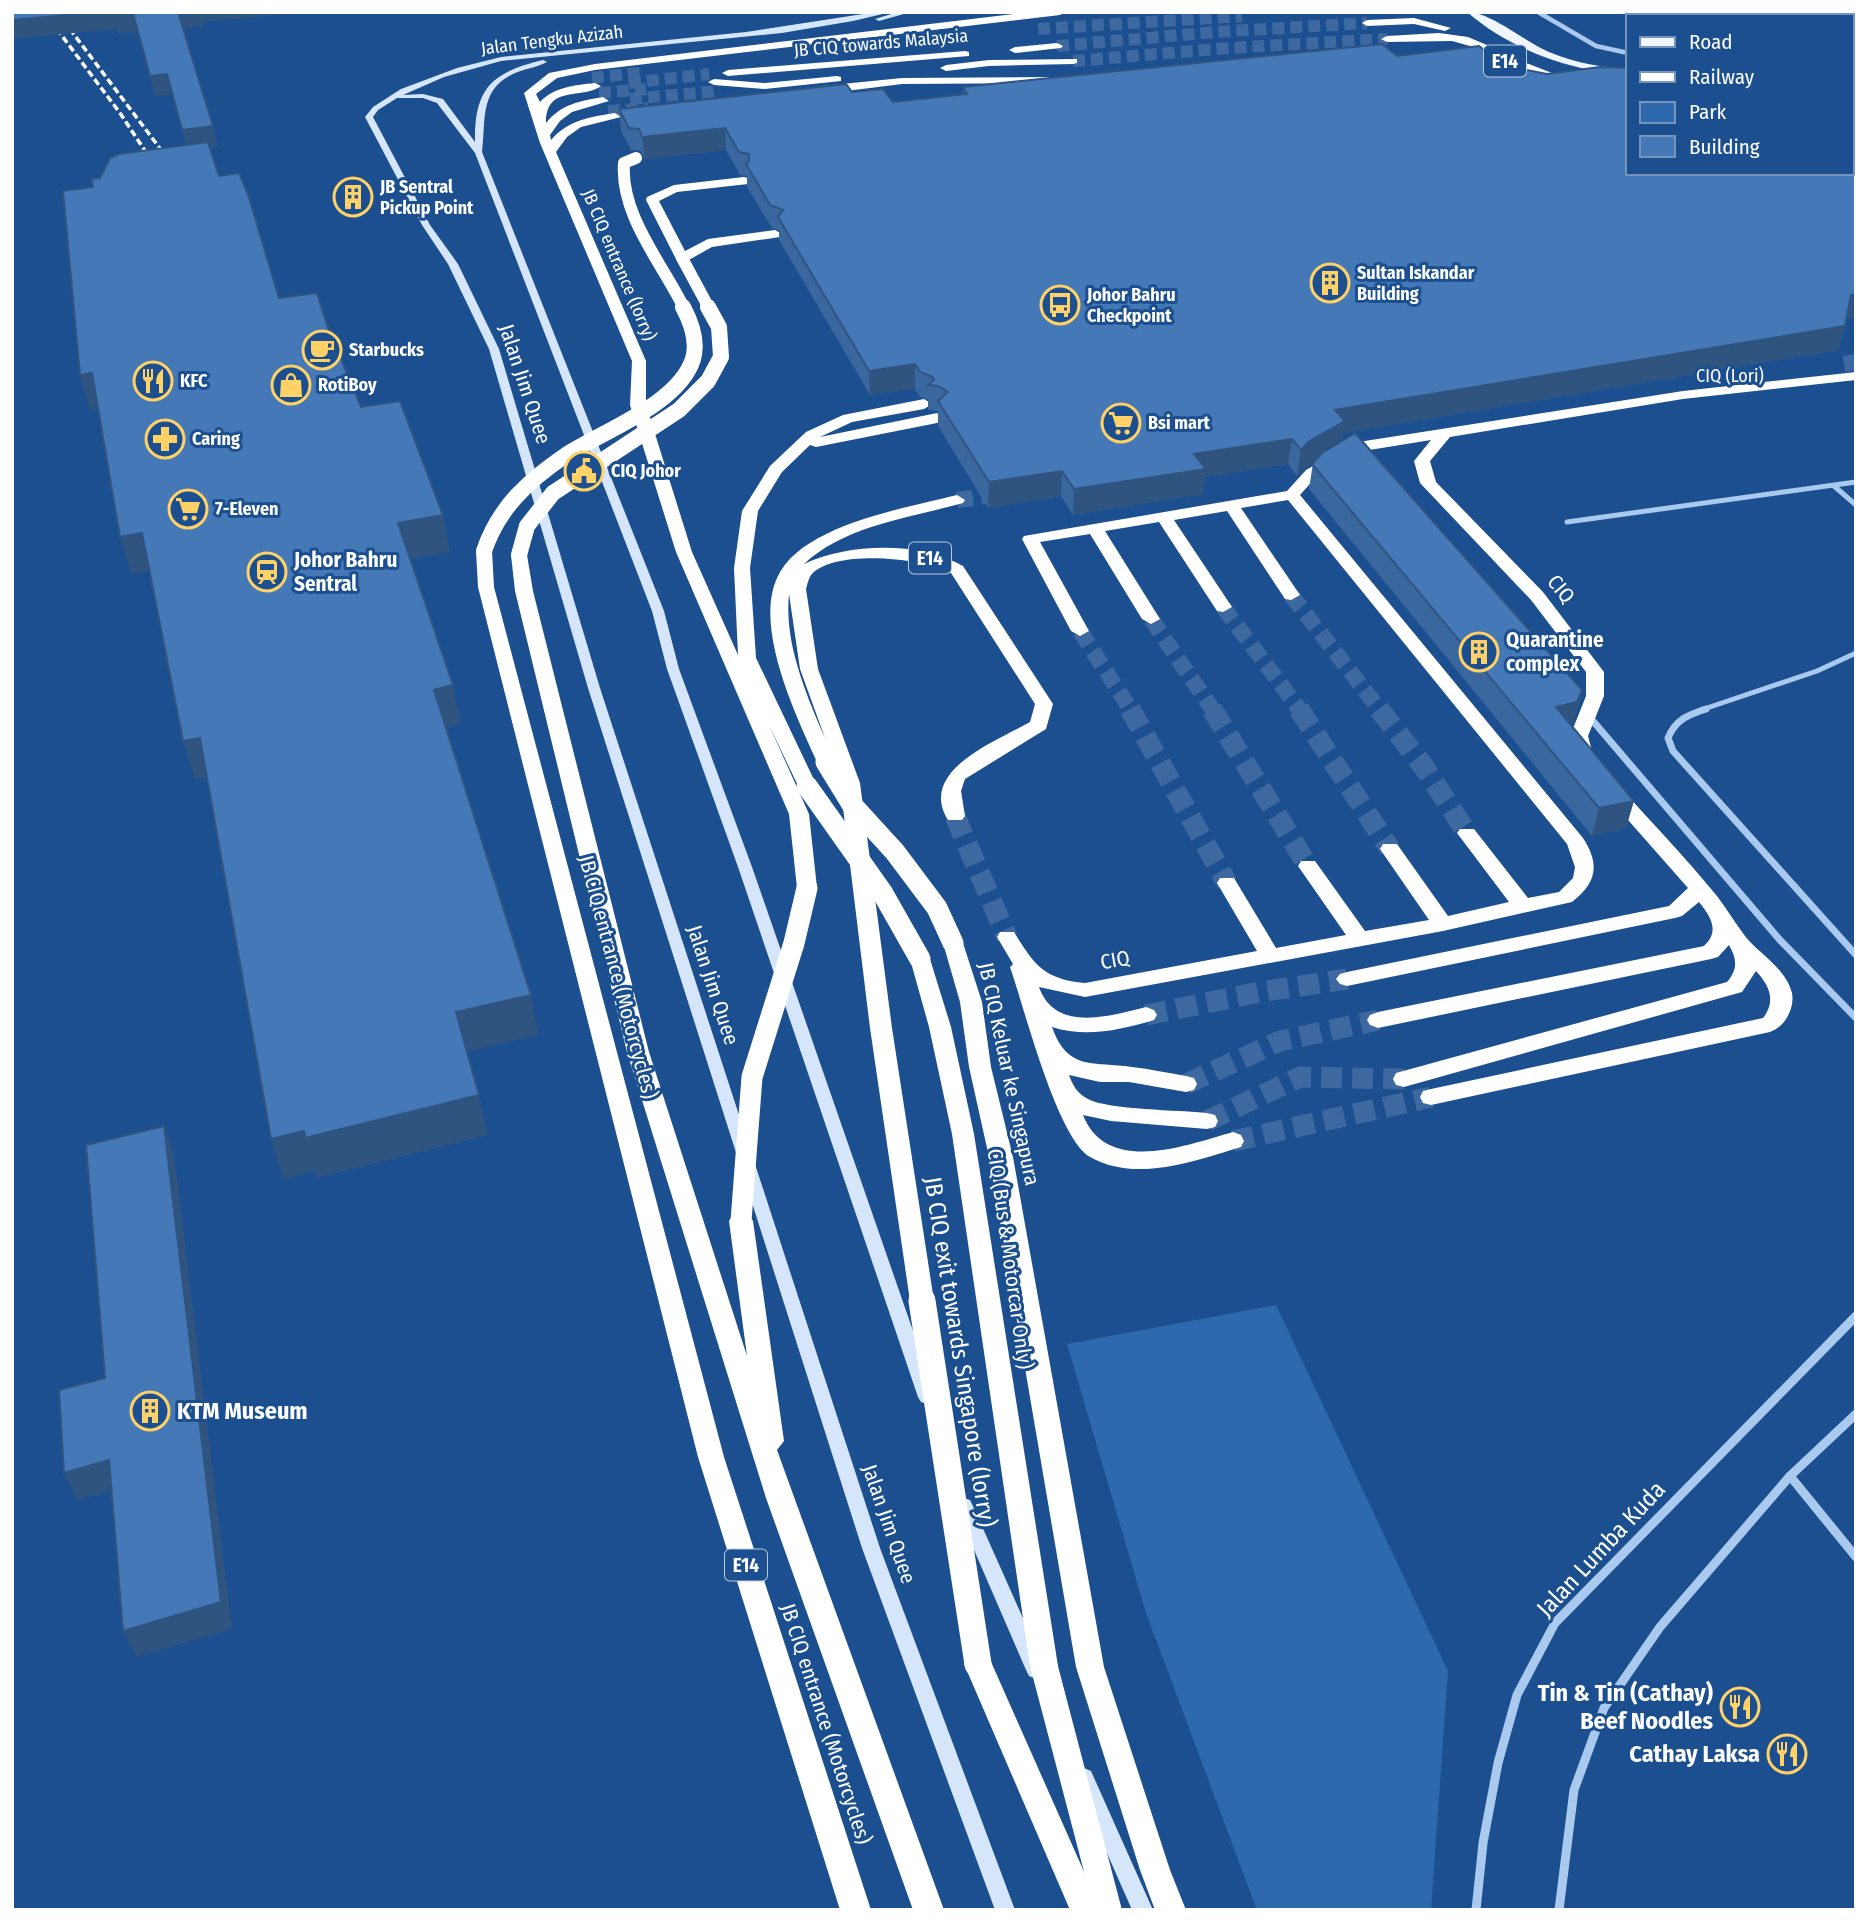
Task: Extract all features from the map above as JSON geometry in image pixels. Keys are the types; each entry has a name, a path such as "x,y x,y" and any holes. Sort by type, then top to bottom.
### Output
{"highway":[{"path":"602,98 552,85 532,102 530,93 553,75 595,66 1060,12"},
{"name":"E14","path":"1420,13 1539,73 1579,83"},
{"name":"E14","path":"1367,23 1414,21 1455,31"},
{"name":"E14","path":"1387,39 1444,37 1480,44"},
{"path":"712,78 904,43"},
{"name":"JB CIQ towards Malaysia","path":"712,78 753,71 1057,46"},
{"name":"E14","path":"1457,52 1525,66"},
{"path":"761,94 989,63 1073,61"},
{"path":"712,78 761,94 902,81 1065,80"},
{"path":"543,133 547,102 557,93 602,98"},
{"path":"543,133 560,134 602,98"},
{"path":"543,133 554,118 565,110 602,98"},
{"name":"E14","path":"532,102 543,133"},
{"name":"JB CIQ entrance (lorry)","path":"543,133 639,361 638,405 684,552 799,814 807,888 752,1077 741,1221 779,1498"},
{"name":"JB CIQ entrance (Motorcycles)","path":"636,158 624,163 621,170 628,203 693,329 694,355 684,377 659,400 565,456 532,483 497,518 484,551 486,587 711,1457 856,1910"},
{"path":"746,185 674,189 652,200 681,255 708,243 774,231"},
{"name":"E14","path":"681,255 719,327 721,357 708,381 679,410 553,494 527,526 519,555 524,591 638,1052 779,1498 929,1910"},
{"name":"CIQ (Lori)","path":"1683,395 1843,365"},
{"path":"1080,631 1030,539 1292,495 1300,482 1317,467 1352,448 1683,395 1856,376"},
{"name":"CIQ (Lori)","path":"1683,395 1778,395 1856,388"},
{"path":"797,448 811,435 848,418 924,404"},
{"path":"797,448 830,438 937,418"},
{"name":"CIQ","path":"1431,1097 1770,1024 1781,1014 1784,999 1774,977 1583,757 1577,742 1578,731 1595,701 1598,685 1595,672 1537,596 1428,483 1422,461 1444,434"},
{"name":"CIQ (Bus & Motorcar Only)","path":"797,448 776,469 750,511 741,568 747,658 807,786 882,892 920,959 940,1027 963,1134 1044,1665 1108,1910"},
{"name":"CIQ","path":"1018,959 1042,982 1085,990 1443,924 1565,897 1582,885 1586,873 1584,858 1576,842 1292,495"},
{"name":"JB CIQ Keluar ke Singapura","path":"945,504 872,522 837,536 796,562 780,591 790,676 803,714 826,762 853,806 895,852 937,908 957,955 971,1002 980,1067 1001,1157 1090,1667 1154,1870 1171,1910"},
{"path":"1231,505 1291,595"},
{"path":"1164,517 1223,607"},
{"path":"1095,528 1151,619"},
{"name":"JB CIQ exit towards Singapore (lorry)","path":"955,816 950,787 954,777 1039,725 1044,705 957,570 930,558 893,552 830,558 806,570 797,589 802,634 809,669 850,783 881,1028 978,1664 1086,1910"},
{"path":"1467,833 1523,906"},
{"path":"1390,849 1443,924"},
{"path":"1308,866 1360,940"},
{"path":"1227,883 1271,957"},
{"path":"1347,979 1675,911 1692,898 1698,888"},
{"path":"1378,1020 1711,952 1722,943 1725,929 1721,918"},
{"name":"CIQ","path":"1007,937 1018,959 1064,1093 1083,1138 1103,1153 1131,1160 1161,1160 1233,1141"},
{"path":"1404,1079 1734,987 1744,977 1747,963 1740,941"},
{"path":"1033,1002 1049,1018 1074,1024 1102,1025 1146,1015"},
{"path":"1050,1051 1073,1068 1100,1074 1129,1074 1186,1084"},
{"path":"1064,1093 1083,1107 1111,1113 1207,1121"}],"main road":[{"name":"Jalan Tengku Azizah","path":"392,98 441,75 487,62 775,30 888,12"},
{"name":"Jalan Tengku Azizah","path":"480,153 478,115 482,97 504,76 532,65 556,60 774,37 908,12"},
{"path":"1471,12 1553,60 1599,70 1626,72"},
{"path":"1488,12 1558,53 1585,61 1626,66"},
{"path":"487,62 477,69 487,75 504,76"},
{"path":"392,98 423,96 440,100 480,153"},
{"name":"Jalan Jim Quee","path":"392,98 375,107 370,120 386,145 385,150 426,225 453,264 494,349 594,688 867,1535 1005,1910"},
{"name":"Jalan Jim Quee","path":"480,153 658,611 673,669 745,867 970,1522 1143,1910"}],"street":[{"path":"1538,12 1596,46 1626,53"},
{"path":"1567,522 1856,482"},
{"path":"1834,486 1856,505"},
{"path":"1856,653 1828,667 1682,717 1672,728 1668,738 1673,751 1856,955"},
{"path":"1587,715 1779,939 1856,1018"},
{"name":"Jalan Lumba Kuda","path":"1476,1910 1483,1843 1498,1762 1517,1695 1555,1623 1856,1316"},
{"path":"1559,1910 1574,1790 1604,1708 1660,1627 1790,1476 1856,1414"},
{"path":"1790,1476 1855,1556"}],"green space":[{"path":"1276,1305 1448,1671 1431,1910 1257,1910 1146,1613 1067,1344"}],"building":[{"path":"12,12 99,12 12,20"},
{"path":"113,12 178,12 213,126 182,130 167,74 150,76 133,13 113,15"},
{"name":"Sultan Iskandar Building","path":"1854,41 1856,42 1856,294 1851,295 1845,326 1335,410 1345,421 1308,442 1301,450 1292,439 1194,454 1206,469 1074,489 1062,471 989,482 938,401 948,392 938,386 928,385 934,380 933,377 920,372 915,364 869,371 778,217 783,210 770,205 746,164 749,154 739,152 725,128 642,137 639,129 629,128 619,109 846,84 852,92 883,89 893,102 967,94 963,87 1382,44 1397,56 1479,46 1506,66 1547,74 1600,67 1626,68 1626,175 1854,175"},
{"path":"208,142 219,176 239,173 248,194 279,298 317,293 327,325 361,407 400,401 443,515 398,523 453,685 434,690 531,995 456,1012 479,1095 305,1138 304,1131 271,1139 200,738 183,741 142,533 120,537 92,373 80,375 63,191 93,187 91,179 100,178 110,158 119,154"},
{"path":"1355,433 1582,690 1577,702 1556,707 1634,801 1599,808 1312,464 1322,453"},
{"name":"KTM Museum","path":"164,1126 221,1602 123,1631 109,1460 64,1473 59,1390 105,1378 86,1145"}],"tunnel":[{"path":"1038,29 1242,16"},
{"path":"1057,46 1216,32 1367,23"},
{"path":"1073,61 1228,48 1387,39"},
{"path":"592,78 645,72"},
{"path":"629,83 709,74"},
{"path":"599,93 646,89"},
{"path":"630,99 720,91"},
{"path":"608,111 648,108"},
{"path":"1844,364 1856,362"},
{"path":"957,500 1007,493"},
{"path":"1291,595 1380,710"},
{"path":"1223,607 1300,710"},
{"path":"1151,619 1213,710"},
{"path":"1080,631 1131,710"},
{"path":"1130,709 1227,883"},
{"path":"1212,709 1308,866"},
{"path":"1299,709 1390,849"},
{"path":"1379,709 1424,767 1467,833"},
{"path":"955,816 1007,937"},
{"path":"1146,1015 1260,992 1347,979"},
{"path":"1186,1084 1280,1041 1378,1020"},
{"path":"1207,1121 1300,1077 1404,1079"},
{"path":"1233,1141 1431,1097"}],"railway":[{"path":"44,12 120,113 155,166"},
{"path":"57,12 171,163"}],"place":[{"name":"JB Sentral Pickup Point","path":"353,197"},
{"name":"Sultan Iskandar Building","path":"1330,283"},
{"name":"Johor Bahru Checkpoint","path":"1060,305"},
{"name":"Starbucks","path":"322,350"},
{"name":"KFC","path":"153,381"},
{"name":"RotiBoy","path":"291,385"},
{"name":"Bsi mart","path":"1121,423"},
{"name":"Caring","path":"165,439"},
{"name":"CIQ Johor","path":"584,471"},
{"name":"7-Eleven","path":"188,509"},
{"name":"Johor Bahru Sentral","path":"267,572"},
{"name":"Quarantine complex","path":"1479,652"},
{"name":"KTM Museum","path":"150,1411"},
{"name":"Tin & Tin (Cathay) Beef Noodles","path":"1740,1707"},
{"name":"Cathay Laksa","path":"1787,1754"}]}
